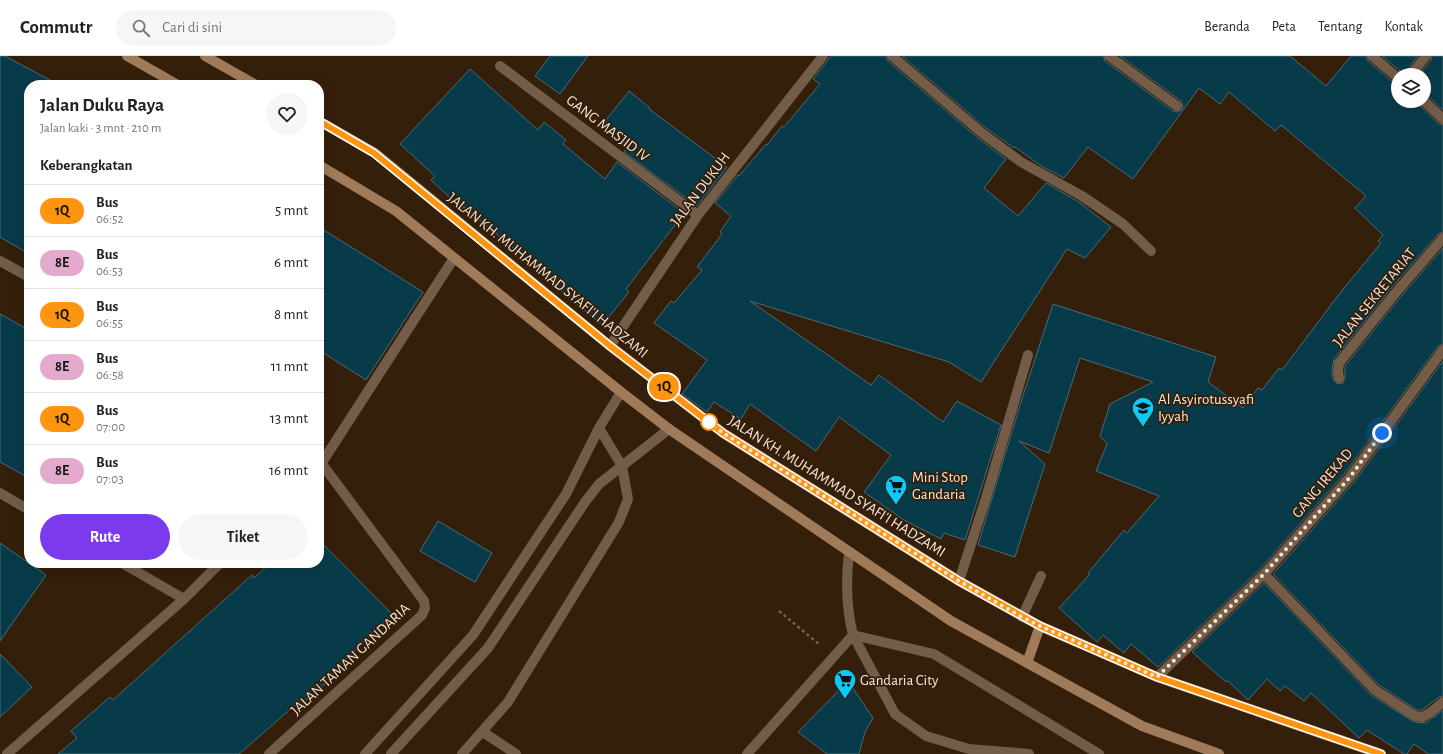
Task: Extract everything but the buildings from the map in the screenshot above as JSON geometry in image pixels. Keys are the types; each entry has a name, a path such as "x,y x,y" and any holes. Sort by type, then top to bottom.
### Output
{"main road":[{"path":"127,56 169,80"},
{"path":"205,56 247,80"},
{"name":"JALAN KH. MUHAMMAD SYAFI'I HADZAMI","path":"324,124 374,153 610,346 723,433 959,581 1040,626 1157,677 1381,754"},
{"path":"324,168 396,211 669,429 951,621 1142,726 1219,754"},
{"path":"1027,663 1040,626"}],"street":[{"name":"JALAN DUKUH","path":"610,346 698,215 823,56"},
{"path":"892,56 982,133 1021,162 1082,196 1123,224 1151,251"},
{"path":"1109,56 1177,106"},
{"path":"1372,56 1391,72"},
{"path":"1417,68 1426,56"},
{"name":"GANG MASJID IV","path":"500,66 698,215"},
{"path":"1431,108 1443,119"},
{"name":"JALAN SEKRETARIAT","path":"1339,378 1339,363 1393,296 1443,238"},
{"path":"324,458 454,258"},
{"path":"0,261 24,274"},
{"name":"GANG IREKAD","path":"1157,677 1264,574 1350,477 1443,350"},
{"path":"959,581 986,498 1028,355"},
{"path":"365,754 473,635 566,494 599,428 621,392"},
{"path":"462,754 508,702 517,689 619,522 628,499 622,466 599,428"},
{"path":"391,754 488,648 585,502 599,484 669,429"},
{"name":"JALAN TAMAN GANDARIA","path":"269,754 422,614 425,608 424,601 324,469"},
{"path":"0,493 24,507"},
{"path":"849,552 846,578 850,623 853,635 895,714 926,736 969,749 1029,754"},
{"path":"131,568 184,598"},
{"path":"7,754 184,598 215,568"},
{"path":"1264,574 1375,690 1415,716 1423,717 1443,702"},
{"path":"1022,617 1041,576"},
{"path":"747,754 853,635"},
{"path":"853,635 934,654 1099,754"},
{"path":"482,732 516,754"}],"path":[{"path":"779,611 834,656"}],"bus line":[{"name":"1Q","path":"324,124 374,153 610,346 723,433 959,581 1040,626 1157,677 1381,754"}],"place":[{"name":"Al Asyirotussyafi Iyyah","path":"1143,428"},
{"name":"Mini Stop Gandaria","path":"896,506"},
{"name":"Gandaria City","path":"845,700"}],"route":[{"path":"709,422 723,433 959,581 1022,617 1157,677 1264,574 1350,477 1382,433"}]}
